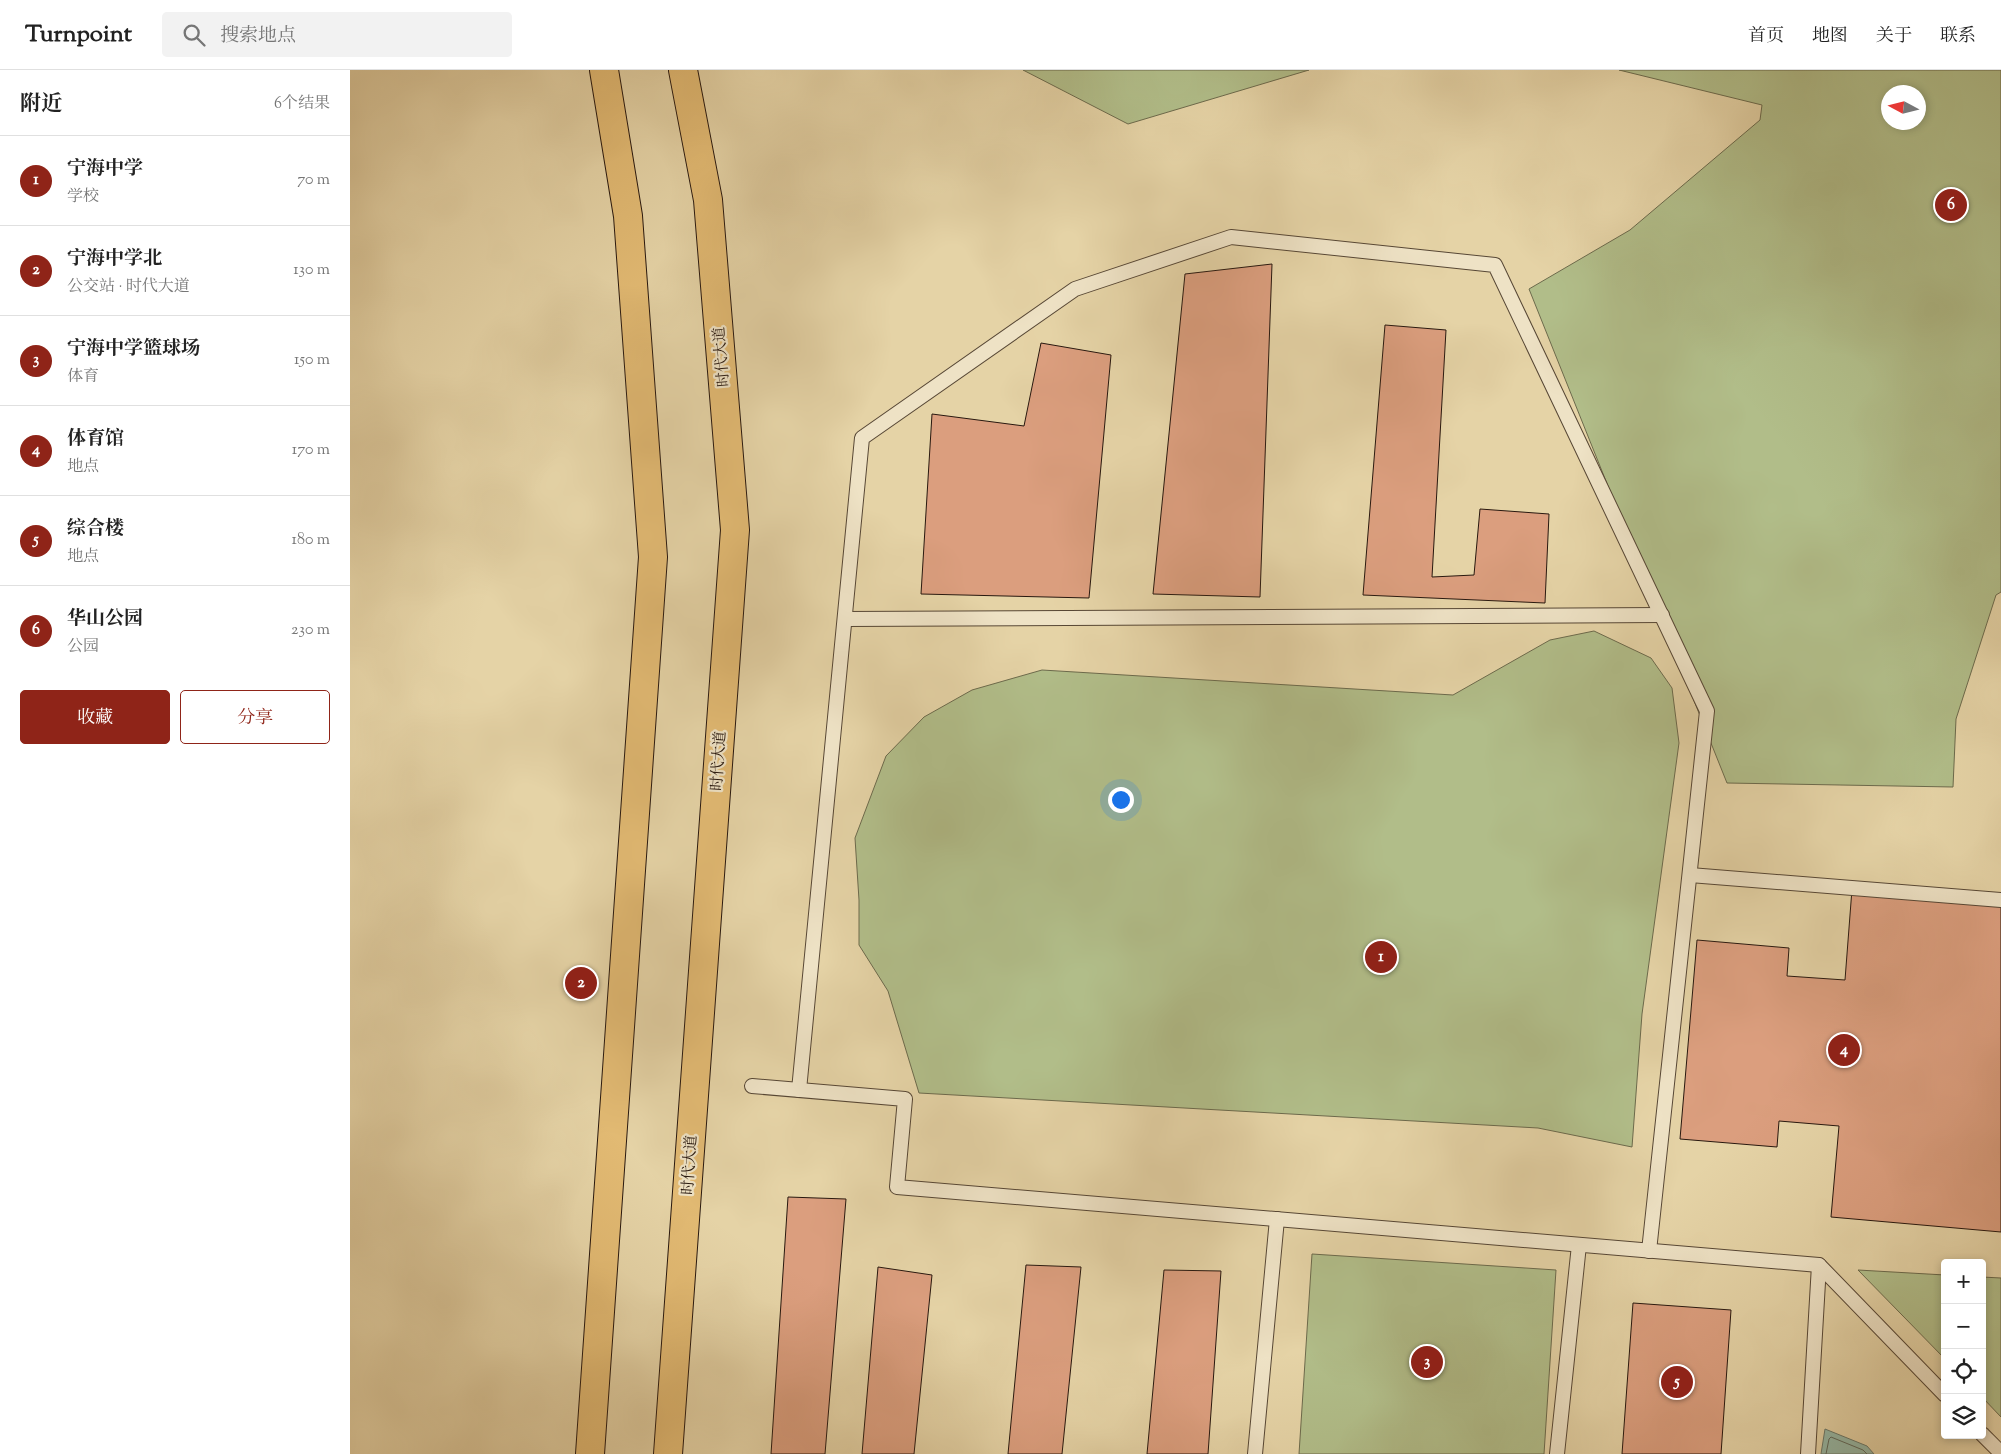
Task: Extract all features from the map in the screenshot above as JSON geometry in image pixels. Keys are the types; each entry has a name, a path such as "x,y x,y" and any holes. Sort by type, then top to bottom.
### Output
{"main road":[{"path":"590,1454 653,557 628,216 604,70"},
{"name":"时代大道","path":"668,1454 735,530 708,200 683,70"}],"lane":[{"path":"799,1090 862,438 1075,289 1231,237 1495,265 1707,711 1649,1250"},
{"path":"845,619 1662,615"},
{"path":"1690,875 2001,900"},
{"path":"752,1086 904,1099 897,1187 1819,1265 1944,1394"},
{"path":"1255,1454 1277,1219"},
{"path":"1558,1454 1580,1245"},
{"path":"1808,1454 1819,1265"},
{"path":"1986,1438 2001,1454"}],"green space":[{"path":"1023,70 1309,70 1128,124"},
{"path":"1619,70 2001,70 2001,592 1996,595 1956,719 1953,787 1727,783 1529,289 1630,230 1760,120 1762,105"},
{"path":"1594,631 1651,658 1672,688 1679,743 1642,1014 1632,1147 1538,1128 919,1093 888,991 859,945 859,900 855,838 886,756 924,717 972,690 1042,670 1453,695 1550,640"},
{"path":"1312,1254 1556,1270 1544,1454 1299,1454"},
{"path":"1858,1270 1941,1275 1941,1355"},
{"path":"1986,1277 2001,1278 2001,1417 1986,1401"}],"water":[{"path":"1825,1429 1867,1446 1874,1454 1821,1454"}],"building":[{"path":"1272,264 1260,597 1153,594 1185,274"},
{"path":"1385,325 1446,330 1432,577 1474,575 1480,509 1549,514 1545,603 1363,595"},
{"path":"1041,343 1111,355 1089,598 921,594 932,414 1024,426"},
{"path":"1852,889 2001,901 2001,1232 1831,1217 1839,1126 1779,1121 1777,1147 1680,1139 1697,940 1789,948 1787,976 1845,980"},
{"path":"788,1197 846,1199 825,1454 771,1454"},
{"path":"1026,1265 1081,1267 1062,1454 1008,1454"},
{"path":"878,1267 932,1275 914,1454 862,1454"},
{"path":"1164,1270 1221,1271 1208,1454 1147,1454"},
{"path":"1633,1303 1731,1310 1721,1454 1622,1454"}],"place":[{"name":"华山公园","path":"1951,205"},
{"name":"宁海中学","path":"1381,957"},
{"name":"宁海中学北","path":"581,983"},
{"name":"体育馆","path":"1844,1050"},
{"name":"宁海中学篮球场","path":"1427,1362"},
{"name":"综合楼","path":"1677,1382"}]}
